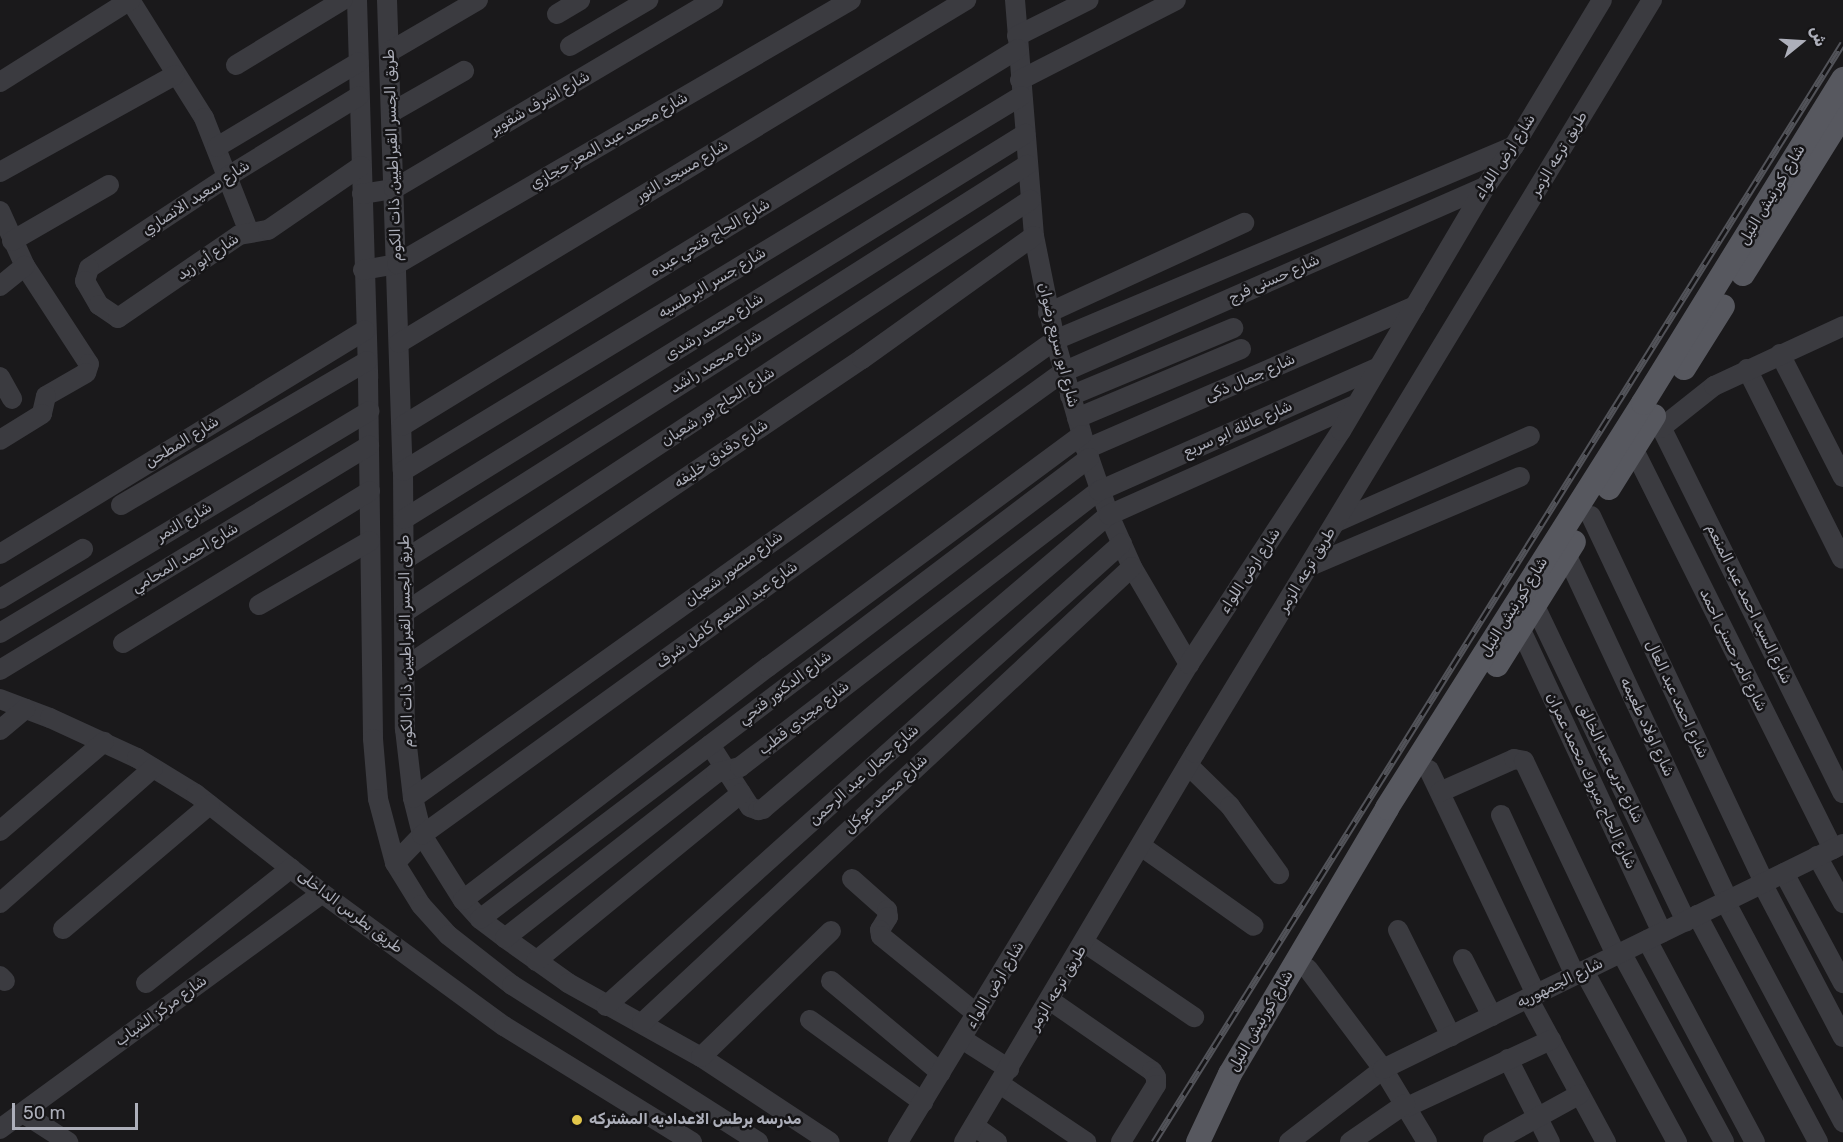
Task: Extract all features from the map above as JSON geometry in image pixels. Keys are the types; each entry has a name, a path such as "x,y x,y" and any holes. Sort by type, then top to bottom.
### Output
{"main road":[{"name":"شارع كورنيش النيل","path":"1198,1142 1230,1074 1387,808 1643,403 1843,79"},
{"name":"شارع كورنيش النيل","path":"1215,1142 1243,1083 1308,969 1429,770 1634,450 1658,421 1843,114"}],"street":[{"path":"0,82 130,0 204,118 249,232"},
{"path":"236,65 343,0"},
{"name":"طريق الجسر القيراطيين, ذات الكوم","path":"357,0 363,270 369,411 373,739 378,799 395,863 421,905 457,942 512,985 758,1142"},
{"name":"طريق الجسر القيراطيين, ذات الكوم","path":"387,0 404,471 405,729 413,798 422,835 463,900 480,919 505,938 606,1006 642,1023 701,1057 830,1142"},
{"path":"390,52 478,0"},
{"path":"557,14 580,0"},
{"path":"570,46 648,0"},
{"name":"شارع اشرف شقوير","path":"362,194 394,189 713,0"},
{"name":"شارع محمد عبد المعز حجازي","path":"363,270 397,264 851,0"},
{"name":"شارع مسجد النور","path":"399,343 966,0"},
{"name":"شارع ابو سريع رضوان","path":"1015,0 1034,236 1055,340 1083,440 1109,515 1131,567 1189,664"},
{"name":"شارع الحاج فتحي عبده","path":"402,426 1089,0"},
{"name":"شارع جسر البرطسيه","path":"404,471 1021,88 1176,0"},
{"name":"شارع ارض اللواء","path":"898,1142 1189,664 1356,405 1485,186 1514,146 1602,0"},
{"name":"طريق ترعه الزمر","path":"969,1134 1085,943 1188,765 1652,0"},
{"path":"217,147 358,62"},
{"path":"392,112 464,71"},
{"path":"0,172 176,75"},
{"name":"شارع سعيد الانصاري","path":"118,318 99,305 85,281 86,272 227,177 359,96"},
{"name":"شارع محمد رشدى","path":"404,519 1024,134"},
{"name":"شارع منصور شعبان","path":"413,798 1055,340 1514,146"},
{"name":"شارع محمد راشد","path":"404,560 1027,165"},
{"name":"شارع أبو زيد","path":"118,318 239,235 268,230 361,166"},
{"path":"12,241 109,185"},
{"name":"شارع حسنى فرج","path":"1064,372 1485,186"},
{"name":"شارع الحاج نور شعبان","path":"405,612 1030,200"},
{"path":"0,211 25,266 88,361 89,368 86,373 46,396 42,414 0,440"},
{"path":"1048,313 1244,223"},
{"name":"شارع دقدق خليفه","path":"405,667 862,359 1034,236"},
{"path":"0,286 25,266"},
{"path":"1222,302 1252,377"},
{"name":"شارع جمال ذكى","path":"1083,440 1252,377 1414,306"},
{"path":"1658,421 1747,369 1843,326"},
{"path":"1070,396 1233,328"},
{"name":"شارع المطحن","path":"0,554 365,330"},
{"path":"463,900 768,667 1083,440 1241,349"},
{"path":"1780,354 1843,477"},
{"name":"شارع عائلة ابو سريع","path":"1100,491 1377,368"},
{"path":"1747,369 1842,559"},
{"path":"121,505 368,370 400,372"},
{"name":"شارع عبد المنعم كامل شرف","path":"395,863 422,835 1064,372"},
{"path":"0,377 12,399"},
{"path":"710,745 750,807 763,809 1109,515 1356,405"},
{"name":"شارع النمر","path":"0,633 369,411"},
{"name":"شارع السيد احمد عبد المنعم","path":"1658,421 1843,793"},
{"path":"1336,522 1530,436"},
{"name":"شارع الدكتور فتحي","path":"480,919 710,745 1083,440"},
{"name":"شارع احمد المحامي","path":"0,670 369,446"},
{"name":"شارع تامر حسنى احمد","path":"1634,450 1831,850 1843,903"},
{"path":"1310,566 1520,477"},
{"path":"123,643 370,491"},
{"name":"شارع مجدي قطب","path":"505,938 716,773 740,767 1100,491"},
{"name":"شارع احمد عبد العال","path":"1591,516 1763,883 1843,1037"},
{"path":"259,605 370,541"},
{"name":"شارع جمال عبد الرحمن","path":"606,1006 1122,543"},
{"path":"0,599 83,549"},
{"name":"شارع اولاد طعيمه","path":"1566,554 1726,901 1843,1122"},
{"name":"شارع محمد عوكل","path":"642,1023 1131,567"},
{"name":"شارع عربى عبد الخالق","path":"1534,604 1692,918"},
{"name":"شارع الحاج مبروك محمد عمران","path":"1520,628 1655,936 1755,1142"},
{"name":"طريق بطرس الداخلى","path":"0,699 104,742 153,768 209,805 322,893 504,1026 692,1142"},
{"path":"0,730 25,709"},
{"path":"373,739 405,729"},
{"path":"0,831 104,742"},
{"path":"1440,792 1514,759 1524,761 1618,954 1724,1142"},
{"path":"1188,765 1230,806 1279,874"},
{"path":"0,903 153,768"},
{"path":"1429,770 1551,1040 1602,1141"},
{"path":"536,961 741,794"},
{"path":"63,929 209,805"},
{"path":"1501,814 1580,973 1677,1142"},
{"path":"1141,846 1254,926"},
{"name":"شارع الجمهوريه","path":"1289,1142 1383,1069 1831,850"},
{"path":"146,983 291,868"},
{"path":"1784,873 1843,983"},
{"path":"852,879 888,910 887,920 880,930 881,936 977,1014"},
{"name":"شارع مركز الشباب","path":"0,1129 322,893"},
{"path":"1692,918 1818,1142"},
{"path":"1398,930 1451,1036"},
{"path":"701,1057 831,931"},
{"path":"1085,943 1194,1017"},
{"path":"1463,958 1492,1016"},
{"path":"1308,969 1383,1069 1427,1142"},
{"path":"831,981 941,1073"},
{"path":"1051,1000 1152,1071 1157,1080 1156,1086 1122,1142"},
{"path":"810,1020 923,1102"},
{"path":"962,1039 1004,1077 1086,1142"},
{"path":"1350,1142 1406,1106 1551,1040"},
{"path":"1508,1059 1550,1142"},
{"path":"1492,1142 1580,1094"},
{"path":"23,1113 68,1142"},
{"path":"969,1134 997,1142"}],"railway":[{"path":"1154,1142 1843,43"}],"place":[{"name":"مدرسه برطس الاعداديه المشتركه","path":"577,1120"}]}
